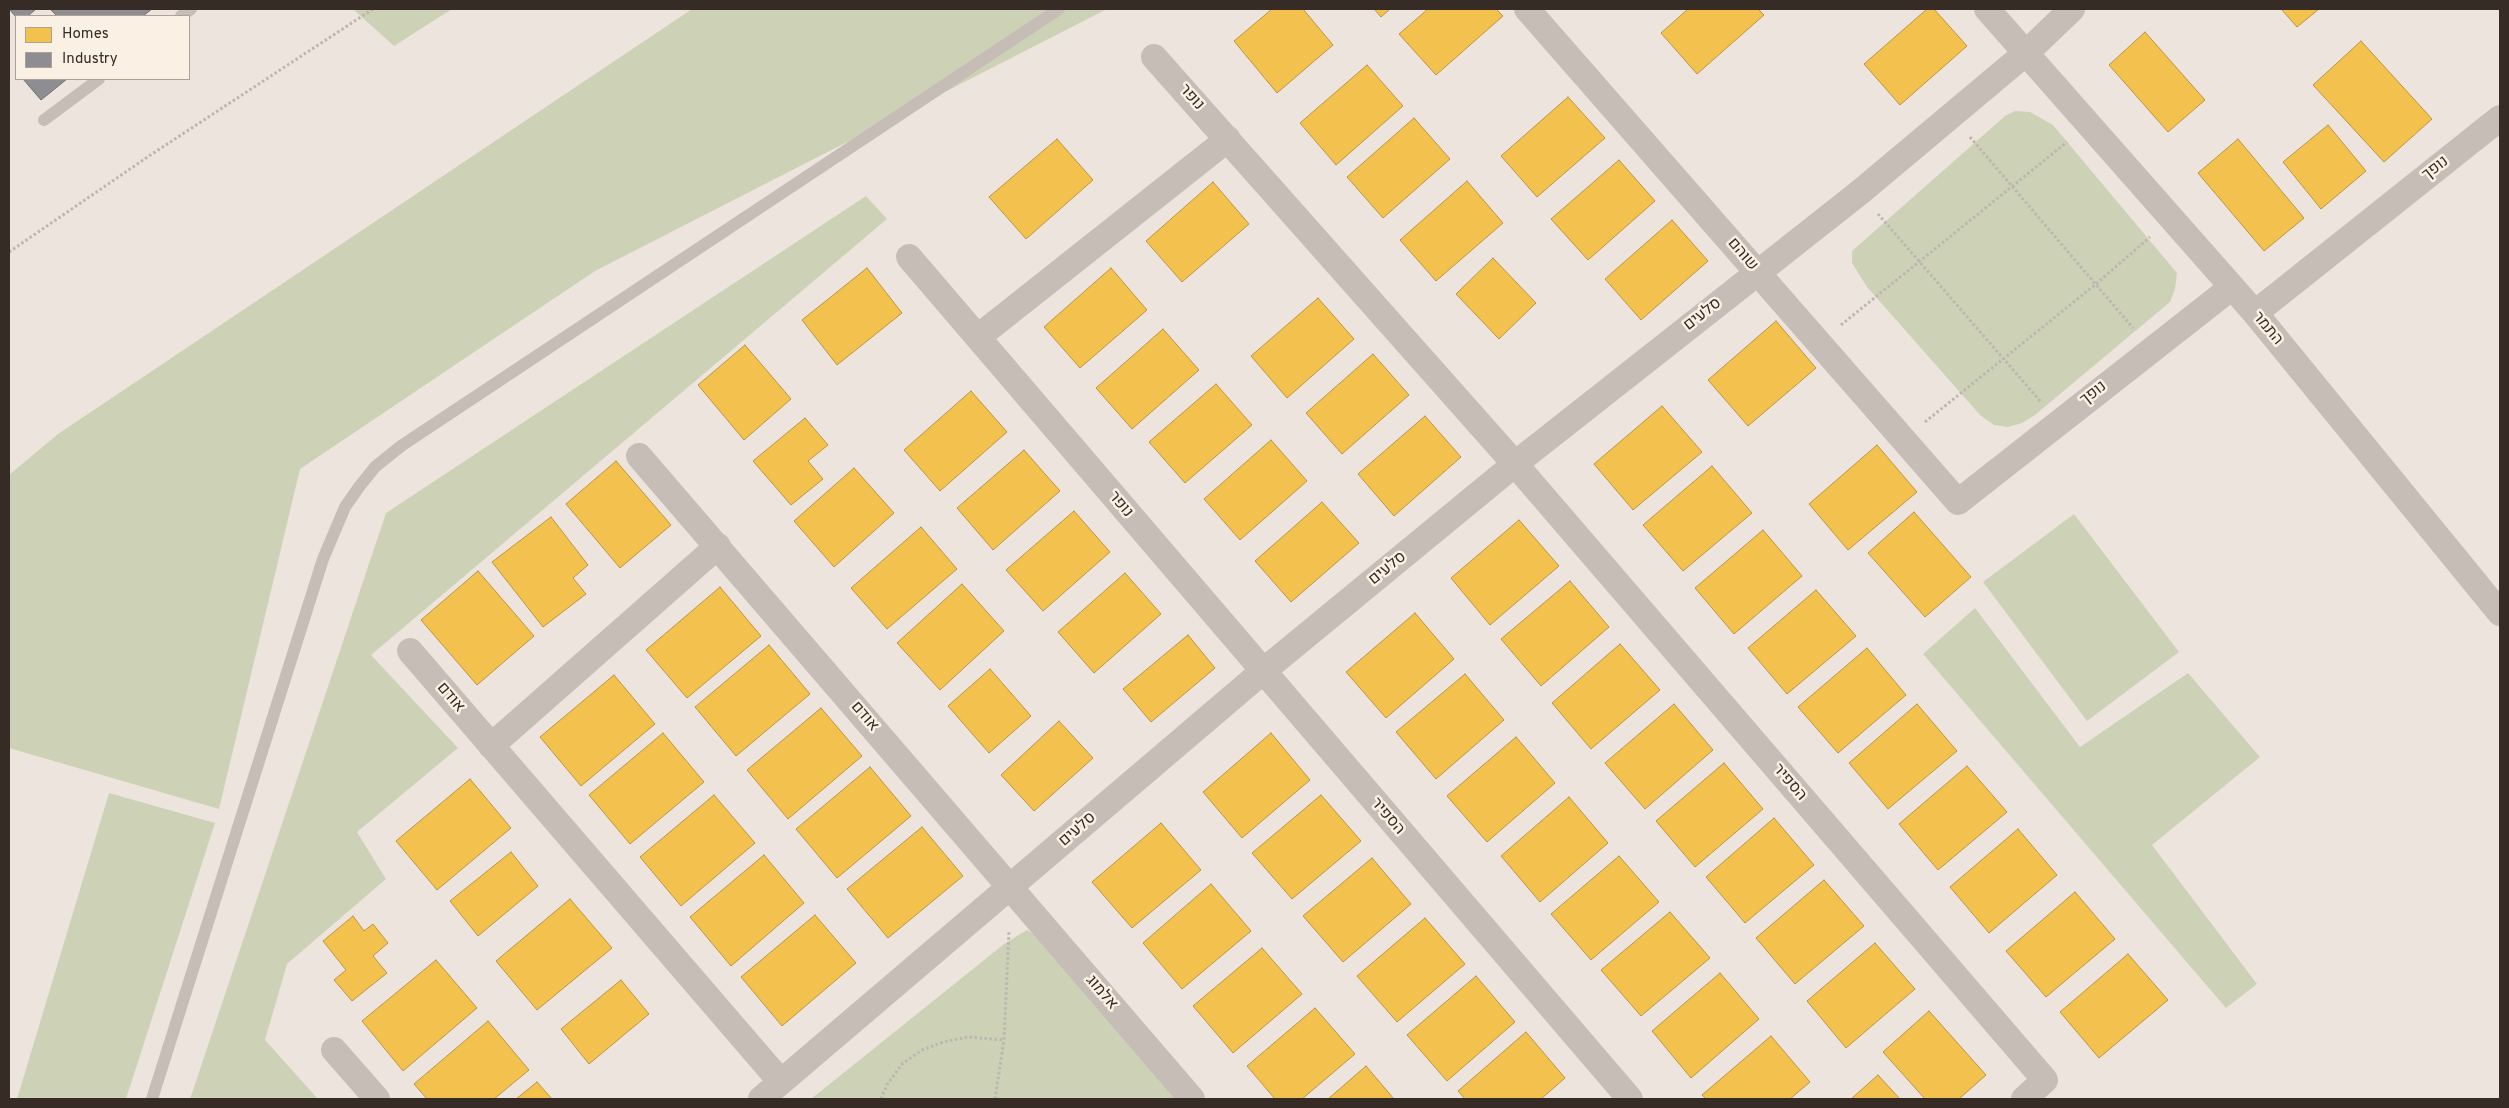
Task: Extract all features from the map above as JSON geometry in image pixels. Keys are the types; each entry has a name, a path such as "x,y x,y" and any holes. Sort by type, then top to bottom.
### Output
{"street":[{"name":"שוהם","path":"1527,9 1958,502"},
{"path":"1987,9 2026,53"},
{"name":"סלעים","path":"761,1099 1262,672 1515,464 1859,193 2026,53 2072,9"},
{"name":"התמר","path":"2026,53 2255,313 2500,613"},
{"name":"נופר","path":"1154,57 1515,464"},
{"name":"נופך","path":"2255,313 2500,118"},
{"path":"978,337 1228,139"},
{"name":"נופר","path":"909,257 1262,672"},
{"name":"נופך","path":"1958,502 2150,349 2232,287"},
{"name":"אודם","path":"639,456 1010,888"},
{"name":"הספיר","path":"1515,464 2045,1080 2024,1099"},
{"path":"491,746 718,546"},
{"name":"אודם","path":"410,651 781,1082"},
{"name":"הספיר","path":"1262,672 1630,1099"},
{"name":"אלמוג","path":"1010,888 1192,1099"},
{"path":"334,1050 377,1099"}],"lane":[{"path":"152,1099 323,559 341,516 359,486 375,467 401,446 1059,9"},
{"path":"44,120 98,80"}],"path":[{"path":"9,252 149,156 373,9"},
{"path":"1952,115 2150,349"},
{"path":"1819,343 2089,124"},
{"path":"1859,193 2058,422"},
{"path":"1903,440 2096,284 2172,219"},
{"path":"995,1099 1004,1040 1010,888"},
{"path":"882,1099 887,1085 902,1064 922,1050 943,1042 968,1037 1004,1040"}],"green space":[{"path":"353,9 452,9 394,46"},
{"path":"692,9 1107,9 595,271 300,469 219,809 9,748 9,475 58,434"},
{"path":"2015,111 2030,112 2053,125 2177,273 2175,289 2170,302 2035,415 2022,423 2008,427 1994,425 1980,415 1867,287 1852,263 1852,251 2005,116"},
{"path":"866,196 887,219 371,655 458,748 357,832 386,879 287,964 265,1040 318,1099 190,1099 386,513"},
{"path":"2074,514 2179,652 2087,721 1983,582"},
{"path":"1975,608 2080,747 2188,673 2260,757 2152,845 2257,984 2226,1008 1923,654"},
{"path":"109,793 215,823 126,1099 17,1099"},
{"path":"1027,930 1039,937 1180,1099 811,1099 1004,944"}],"building: Homes":[{"path":"1272,9 1303,9 1333,45 1277,93 1234,41"},
{"path":"1374,9 1390,9 1381,17"},
{"path":"1428,9 1496,9 1503,16 1436,75 1399,34"},
{"path":"1688,9 1758,9 1764,15 1697,74 1661,33"},
{"path":"1927,9 1934,9 1967,46 1900,105 1864,64"},
{"path":"2281,9 2319,9 2297,27"},
{"path":"2145,32 2205,100 2168,132 2109,65"},
{"path":"2361,41 2432,119 2384,162 2313,85"},
{"path":"1367,65 1403,106 1336,165 1300,123"},
{"path":"1568,97 1605,138 1537,197 1501,156"},
{"path":"1414,118 1450,159 1383,218 1347,177"},
{"path":"2328,125 2366,171 2321,209 2283,162"},
{"path":"1057,139 1093,180 1026,239 989,197"},
{"path":"2238,139 2304,218 2264,251 2198,173"},
{"path":"1619,160 1655,201 1588,260 1551,219"},
{"path":"1467,181 1503,223 1436,281 1400,240"},
{"path":"1213,182 1249,224 1182,282 1146,241"},
{"path":"1672,220 1708,261 1641,320 1605,279"},
{"path":"1493,258 1536,303 1499,339 1456,294"},
{"path":"867,268 902,313 837,365 802,320"},
{"path":"1111,268 1147,310 1080,368 1044,327"},
{"path":"1318,298 1354,339 1287,398 1251,356"},
{"path":"1776,321 1816,368 1748,426 1708,380"},
{"path":"1163,329 1199,370 1132,429 1096,388"},
{"path":"745,345 791,399 744,440 698,385"},
{"path":"1373,354 1409,395 1342,454 1306,413"},
{"path":"1216,384 1252,425 1185,483 1149,442"},
{"path":"971,391 1007,432 940,491 904,450"},
{"path":"1662,406 1702,452 1633,510 1594,464"},
{"path":"1425,416 1461,457 1394,516 1358,474"},
{"path":"805,418 828,445 808,461 823,479 791,505 753,461"},
{"path":"1271,440 1307,481 1240,540 1204,499"},
{"path":"1877,445 1917,492 1848,550 1809,504"},
{"path":"1024,450 1060,491 993,550 957,508"},
{"path":"616,461 671,525 620,568 566,504"},
{"path":"1712,466 1752,513 1683,571 1643,525"},
{"path":"854,468 894,513 834,567 794,521"},
{"path":"1322,502 1359,543 1291,602 1255,561"},
{"path":"1074,511 1110,552 1043,611 1006,570"},
{"path":"1914,512 1971,577 1925,617 1868,553"},
{"path":"551,517 588,565 573,578 586,594 543,627 492,562"},
{"path":"1519,520 1559,566 1490,625 1451,578"},
{"path":"921,527 957,569 887,629 851,588"},
{"path":"1763,530 1802,576 1734,634 1695,588"},
{"path":"478,571 534,636 477,685 421,620"},
{"path":"1125,573 1161,614 1094,673 1058,632"},
{"path":"1570,581 1609,627 1541,686 1501,639"},
{"path":"962,584 1004,631 940,690 897,643"},
{"path":"720,587 761,636 687,698 646,650"},
{"path":"1816,590 1856,636 1787,694 1748,648"},
{"path":"1415,613 1454,659 1386,718 1346,672"},
{"path":"1188,635 1215,668 1151,722 1123,689"},
{"path":"1620,644 1660,690 1591,749 1552,703"},
{"path":"769,645 810,694 736,756 695,707"},
{"path":"1867,648 1906,695 1838,753 1798,707"},
{"path":"990,669 1031,716 989,753 948,706"},
{"path":"1465,674 1504,720 1436,779 1396,732"},
{"path":"614,675 655,724 581,786 540,737"},
{"path":"1674,704 1713,750 1645,809 1605,763"},
{"path":"1917,704 1957,751 1888,809 1849,763"},
{"path":"821,708 862,756 788,819 747,770"},
{"path":"1059,721 1093,758 1034,811 1001,775"},
{"path":"663,733 704,782 630,844 589,795"},
{"path":"1271,733 1310,780 1242,838 1203,792"},
{"path":"1516,737 1555,783 1487,842 1447,796"},
{"path":"1724,763 1763,809 1695,867 1656,821"},
{"path":"1967,766 2007,812 1938,870 1899,824"},
{"path":"870,767 911,816 837,878 796,829"},
{"path":"470,779 511,828 437,890 396,841"},
{"path":"714,795 755,843 681,906 640,857"},
{"path":"1321,795 1361,841 1292,899 1252,853"},
{"path":"1569,797 1608,843 1540,902 1501,856"},
{"path":"1774,818 1814,865 1745,923 1706,877"},
{"path":"1161,823 1201,870 1132,928 1092,882"},
{"path":"922,827 963,876 888,938 847,889"},
{"path":"2018,829 2057,875 1989,933 1950,887"},
{"path":"511,852 538,886 478,936 450,901"},
{"path":"764,855 804,903 731,966 690,917"},
{"path":"1619,856 1659,902 1591,960 1551,914"},
{"path":"1372,858 1411,904 1343,962 1303,916"},
{"path":"1824,880 1864,926 1795,984 1756,938"},
{"path":"1211,884 1251,931 1182,989 1143,943"},
{"path":"2075,892 2115,939 2046,997 2006,951"},
{"path":"570,899 612,948 537,1010 496,961"},
{"path":"1670,912 1710,958 1641,1016 1601,970"},
{"path":"815,915 856,963 782,1026 741,977"},
{"path":"353,916 364,931 373,924 388,943 373,956 387,973 352,1001 334,980 346,970 323,941"},
{"path":"1425,918 1465,964 1397,1022 1357,976"},
{"path":"1875,943 1915,989 1846,1048 1807,1001"},
{"path":"1262,948 1302,994 1233,1053 1193,1006"},
{"path":"2128,954 2168,1000 2099,1058 2060,1012"},
{"path":"436,960 477,1008 403,1071 362,1021"},
{"path":"1720,973 1759,1019 1691,1078 1652,1031"},
{"path":"1476,976 1515,1022 1447,1081 1407,1035"},
{"path":"621,980 649,1014 589,1064 561,1029"},
{"path":"1315,1008 1355,1054 1302,1099 1275,1099 1247,1066"},
{"path":"1929,1011 1986,1075 1959,1099 1925,1099 1883,1052"},
{"path":"488,1021 529,1070 494,1099 427,1099 414,1084"},
{"path":"1526,1032 1565,1078 1541,1099 1465,1099 1458,1091"},
{"path":"1771,1036 1810,1082 1790,1099 1706,1099 1702,1095"},
{"path":"1366,1066 1394,1099 1328,1099"},
{"path":"1878,1075 1900,1099 1851,1099"},
{"path":"537,1082 552,1099 516,1099"}],"building: Industry":[{"path":"9,9 36,9 29,15 15,16"},
{"path":"152,9 144,15 56,15 51,10"},
{"path":"24,80 66,80 41,100"}]}
